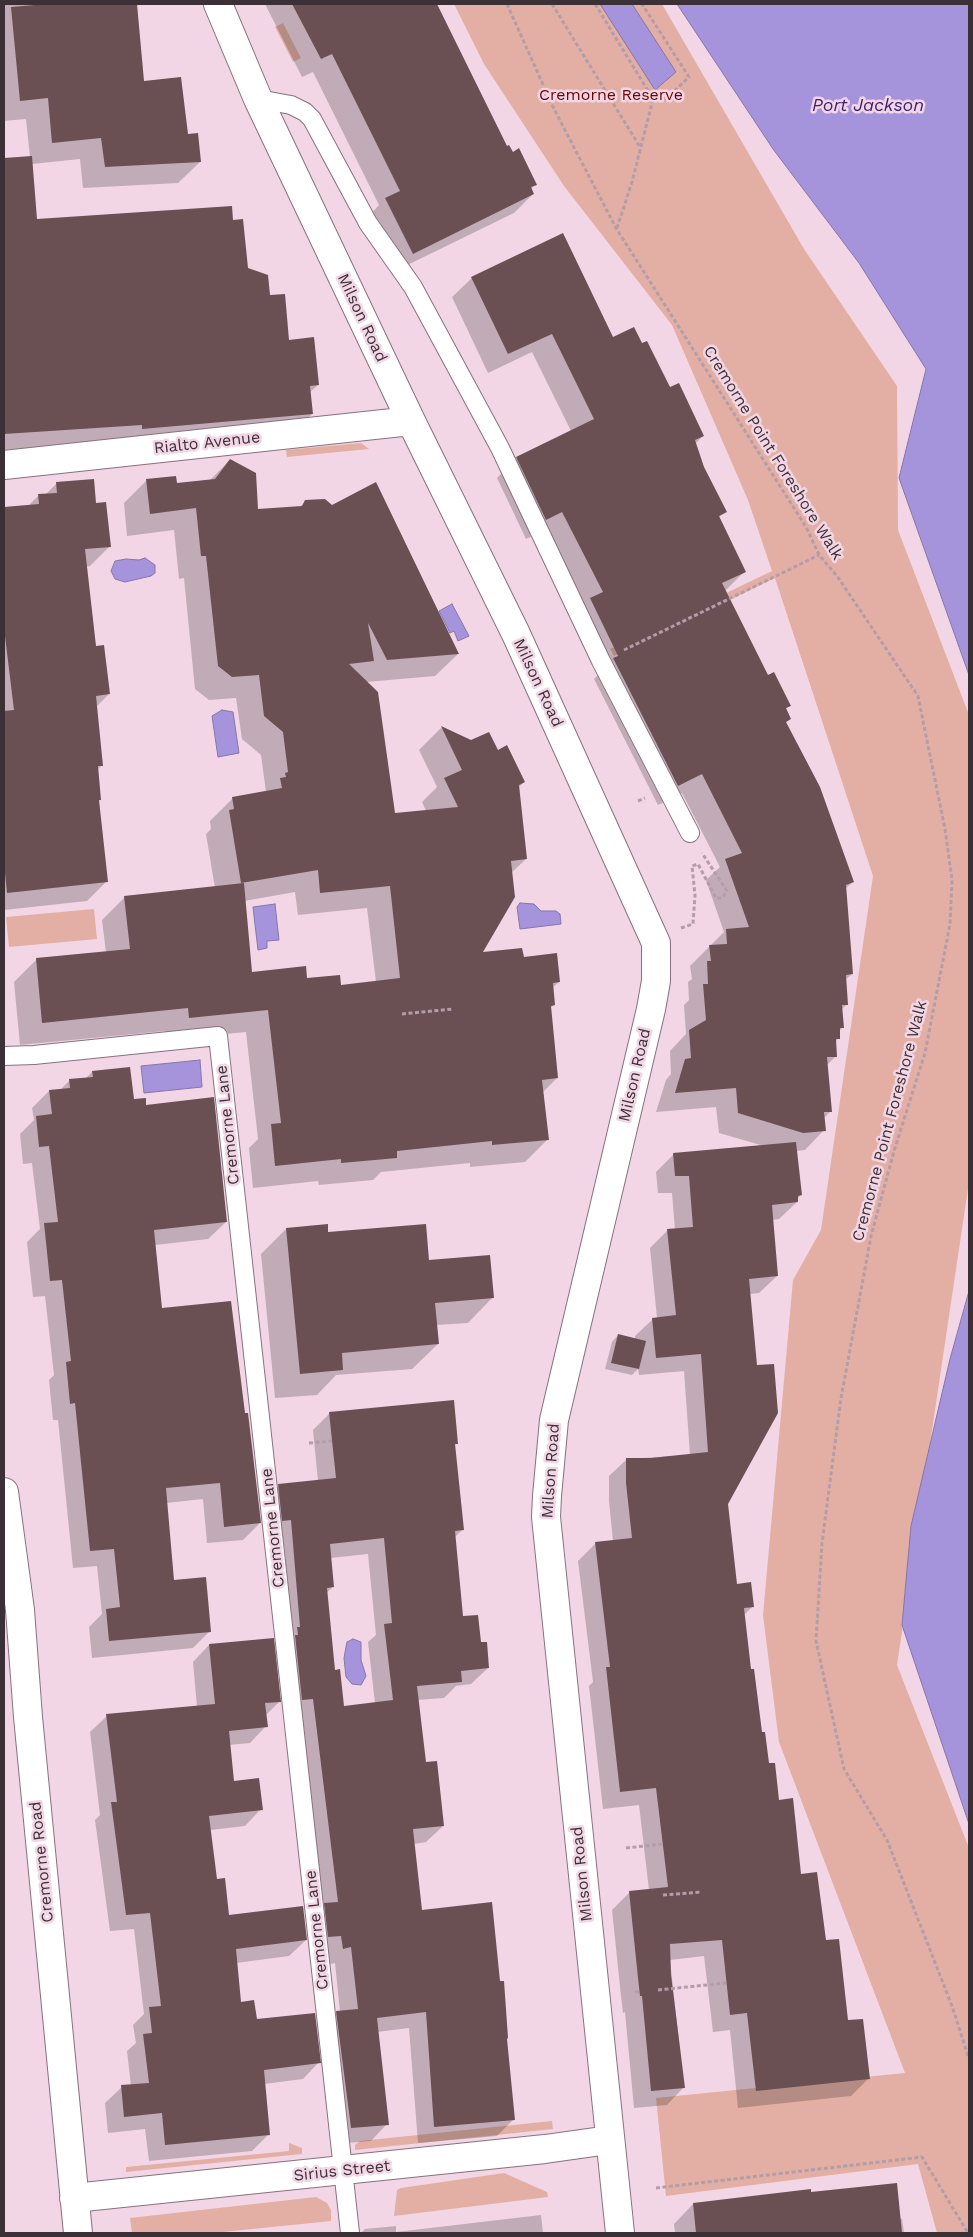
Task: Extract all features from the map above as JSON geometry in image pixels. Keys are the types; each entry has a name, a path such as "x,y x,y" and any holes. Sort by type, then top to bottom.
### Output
{"street":[{"name":"Milson Road","path":"218,4 258,99 411,421 516,634 656,943 657,964 651,1009 554,1420 546,1516 620,2233"},
{"name":"Rialto Avenue","path":"4,465 411,421"},
{"name":"Cremorne Road","path":"4,1492 20,1610 16,1716 78,2233"},
{"name":"Sirius Street","path":"74,2198 344,2171 545,2149 609,2140"}],"lane":[{"path":"258,99 292,105 305,112 312,119 368,223 413,287 500,448 602,661 690,833"},
{"name":"Cremorne Lane","path":"4,1056 34,1056 218,1036 350,2233"}],"path":[{"name":"Cremorne Point Foreshore Walk","path":"507,4 554,109 616,228 806,527 819,555 837,576 918,696 945,829 952,880 950,924 927,1044 894,1151 871,1236 841,1398 822,1543 816,1641 844,1769 887,1840 952,2006 969,2060"},
{"path":"552,4 640,147"},
{"path":"595,4 653,99 632,182 616,228"},
{"path":"642,4 689,77 665,100 653,99"},
{"path":"602,661 819,555"},
{"path":"652,933 693,924 695,894 692,866 698,864 716,898 722,898 727,891 690,833"},
{"path":"402,1014 453,1009"},
{"path":"310,1443 332,1441"},
{"path":"626,1848 663,1844"},
{"path":"663,1895 701,1892"},
{"path":"658,1990 726,1983"},
{"path":"635,1992 640,1992"},
{"path":"656,2188 922,2157 968,2233"}],"green space":[{"name":"Cremorne Reserve","path":"454,4 662,4 804,249 897,386 898,530 969,715 969,1182 897,1665 969,1848 969,2233 937,2233 918,2164 666,2196 656,2098 905,2073 779,1742 763,1615 793,1280 821,1230 873,876 775,578 614,656 610,649 772,571 748,500 672,325 564,186 484,64"},
{"path":"283,23 301,58 293,62 275,27"},
{"path":"361,443 369,449 287,457 286,450"},
{"path":"94,909 97,939 9,947 6,917"},
{"path":"552,2121 553,2129 355,2150 355,2145 360,2141"},
{"path":"289,2143 302,2148 302,2154 126,2172 126,2167 289,2151"},
{"path":"504,2173 547,2192 548,2197 394,2216 397,2190 401,2188"},
{"path":"316,2197 327,2203 331,2210 331,2221 213,2233 132,2233 130,2218"}],"water":[{"path":"600,4 632,4 676,72 655,90"},
{"name":"Port Jackson","path":"677,4 969,4 969,675 899,478 926,369 859,263 773,149"},
{"path":"145,558 155,565 155,573 151,576 125,582 115,579 111,571 115,561"},
{"path":"452,604 469,636 458,641 454,631 450,633 439,611"},
{"path":"222,710 233,712 239,753 218,757 212,716"},
{"path":"520,903 534,904 541,911 556,911 560,914 561,924 520,929 517,907"},
{"path":"275,904 279,940 267,941 267,948 258,950 253,907"},
{"path":"200,1060 202,1087 144,1093 141,1066"},
{"path":"969,1291 969,1824 902,1625 911,1526 950,1359"},
{"path":"353,1639 361,1642 361,1660 366,1676 361,1685 352,1684 346,1677 344,1658 346,1647 347,1642"}],"building":[{"path":"46,4 137,4 144,81 181,77 188,134 198,133 201,162 105,167 101,138 52,143 48,98 20,101 11,7"},
{"path":"292,4 437,4 507,146 509,145 513,152 519,148 537,185 531,187 534,194 413,254 385,198 400,191 332,54 321,59"},
{"path":"32,156 37,219 232,206 233,220 243,219 248,268 268,275 270,295 285,294 289,340 314,337 319,385 310,386 313,414 142,429 142,425 4,434 4,158"},
{"path":"563,233 613,337 634,327 642,343 647,341 670,387 679,383 704,436 695,440 704,467 727,512 719,516 746,572 722,583 768,675 774,672 791,706 786,708 791,719 786,722 820,787 854,882 846,885 853,974 846,975 848,1005 842,1005 844,1028 840,1028 840,1039 836,1039 837,1057 827,1057 832,1112 824,1112 826,1131 803,1133 738,1113 736,1088 675,1093 685,1059 691,1058 689,1030 706,1020 703,984 708,984 707,961 711,961 709,945 727,944 726,929 749,927 725,859 742,853 702,774 678,786 613,658 618,656 590,598 603,592 562,512 546,520 516,457 594,419 552,334 508,354 471,277"},
{"path":"230,459 256,473 258,509 302,506 305,500 325,499 332,505 376,482 459,654 387,660 368,623 374,661 349,664 378,692 395,813 458,807 444,778 462,770 441,726 471,740 489,732 498,750 507,745 525,782 519,785 527,859 511,861 515,897 483,952 522,948 524,957 557,953 560,982 553,983 555,1005 551,1006 558,1078 542,1080 549,1140 492,1145 492,1141 397,1151 397,1158 341,1163 341,1159 275,1166 271,1124 281,1123 268,1010 189,1018 188,1008 42,1023 36,958 130,949 124,896 244,883 252,972 306,966 307,978 340,975 341,985 400,978 390,886 320,893 318,870 241,883 229,810 234,809 232,797 282,788 280,778 286,777 285,773 288,772 283,732 264,716 259,675 232,677 218,666 206,556 201,556 196,508 150,514 146,479 176,476 177,483 215,479"},
{"path":"94,479 96,503 106,502 111,547 85,549 96,646 104,645 110,694 96,696 103,766 98,766 101,800 99,800 108,882 7,893 4,863 4,711 14,710 4,628 4,507 39,504 38,494 57,493 56,482"},
{"path":"130,1067 134,1099 146,1098 146,1105 214,1097 227,1222 154,1230 162,1308 231,1301 245,1413 248,1413 261,1523 224,1527 220,1483 166,1488 174,1580 206,1577 211,1632 109,1641 106,1609 120,1607 114,1549 90,1551 75,1403 70,1404 66,1362 71,1361 62,1280 50,1281 44,1223 58,1222 49,1146 39,1147 36,1116 52,1114 49,1090 70,1088 69,1079 93,1077 92,1071"},
{"path":"796,1142 802,1195 798,1196 798,1202 772,1205 778,1276 749,1279 757,1365 774,1364 778,1413 728,1504 737,1584 751,1582 754,1607 744,1608 751,1669 754,1669 762,1732 765,1732 769,1763 775,1763 779,1800 793,1798 801,1874 817,1872 826,1940 839,1939 848,2020 863,2019 870,2079 756,2091 747,2013 730,2015 722,1940 670,1944 671,1975 685,2088 651,2091 629,1891 668,1887 656,1788 620,1792 606,1667 610,1667 595,1542 632,1538 626,1483 626,1458 651,1458 708,1452 701,1354 656,1358 652,1318 676,1315 667,1229 693,1227 689,1176 675,1176 673,1153"},
{"path":"328,1224 328,1232 426,1224 429,1260 490,1255 494,1298 435,1303 439,1344 342,1353 343,1370 300,1374 286,1228"},
{"path":"618,1334 646,1341 639,1369 611,1363"},
{"path":"454,1400 458,1444 455,1444 464,1530 455,1531 463,1616 478,1615 481,1642 487,1642 489,1668 461,1671 462,1682 417,1686 426,1762 437,1761 444,1826 413,1829 422,1910 492,1902 500,1981 504,1981 507,2039 515,2120 434,2127 426,2012 377,2018 389,2125 351,2128 336,2011 358,2009 351,1947 343,1949 341,1936 328,1937 324,1903 338,1902 313,1699 302,1700 295,1635 298,1635 297,1627 300,1627 291,1520 282,1521 278,1484 336,1478 329,1412","holes":["384,1538 392,1623 384,1624 393,1700 344,1706 340,1669 335,1670 327,1588 334,1587 330,1544"]},
{"path":"274,1638 281,1702 265,1703 268,1727 229,1731 234,1781 259,1778 263,1810 209,1816 217,1879 225,1878 229,1915 303,1906 307,1940 236,1949 241,2002 254,2000 257,2019 315,2013 321,2063 264,2070 270,2135 165,2145 162,2113 124,2117 121,2085 149,2083 143,2034 152,2033 149,2007 161,2006 150,1913 126,1915 111,1802 117,1802 106,1714 215,1704 209,1644"},
{"path":"897,2183 902,2233 696,2233 693,2203 811,2189 811,2192"}]}
